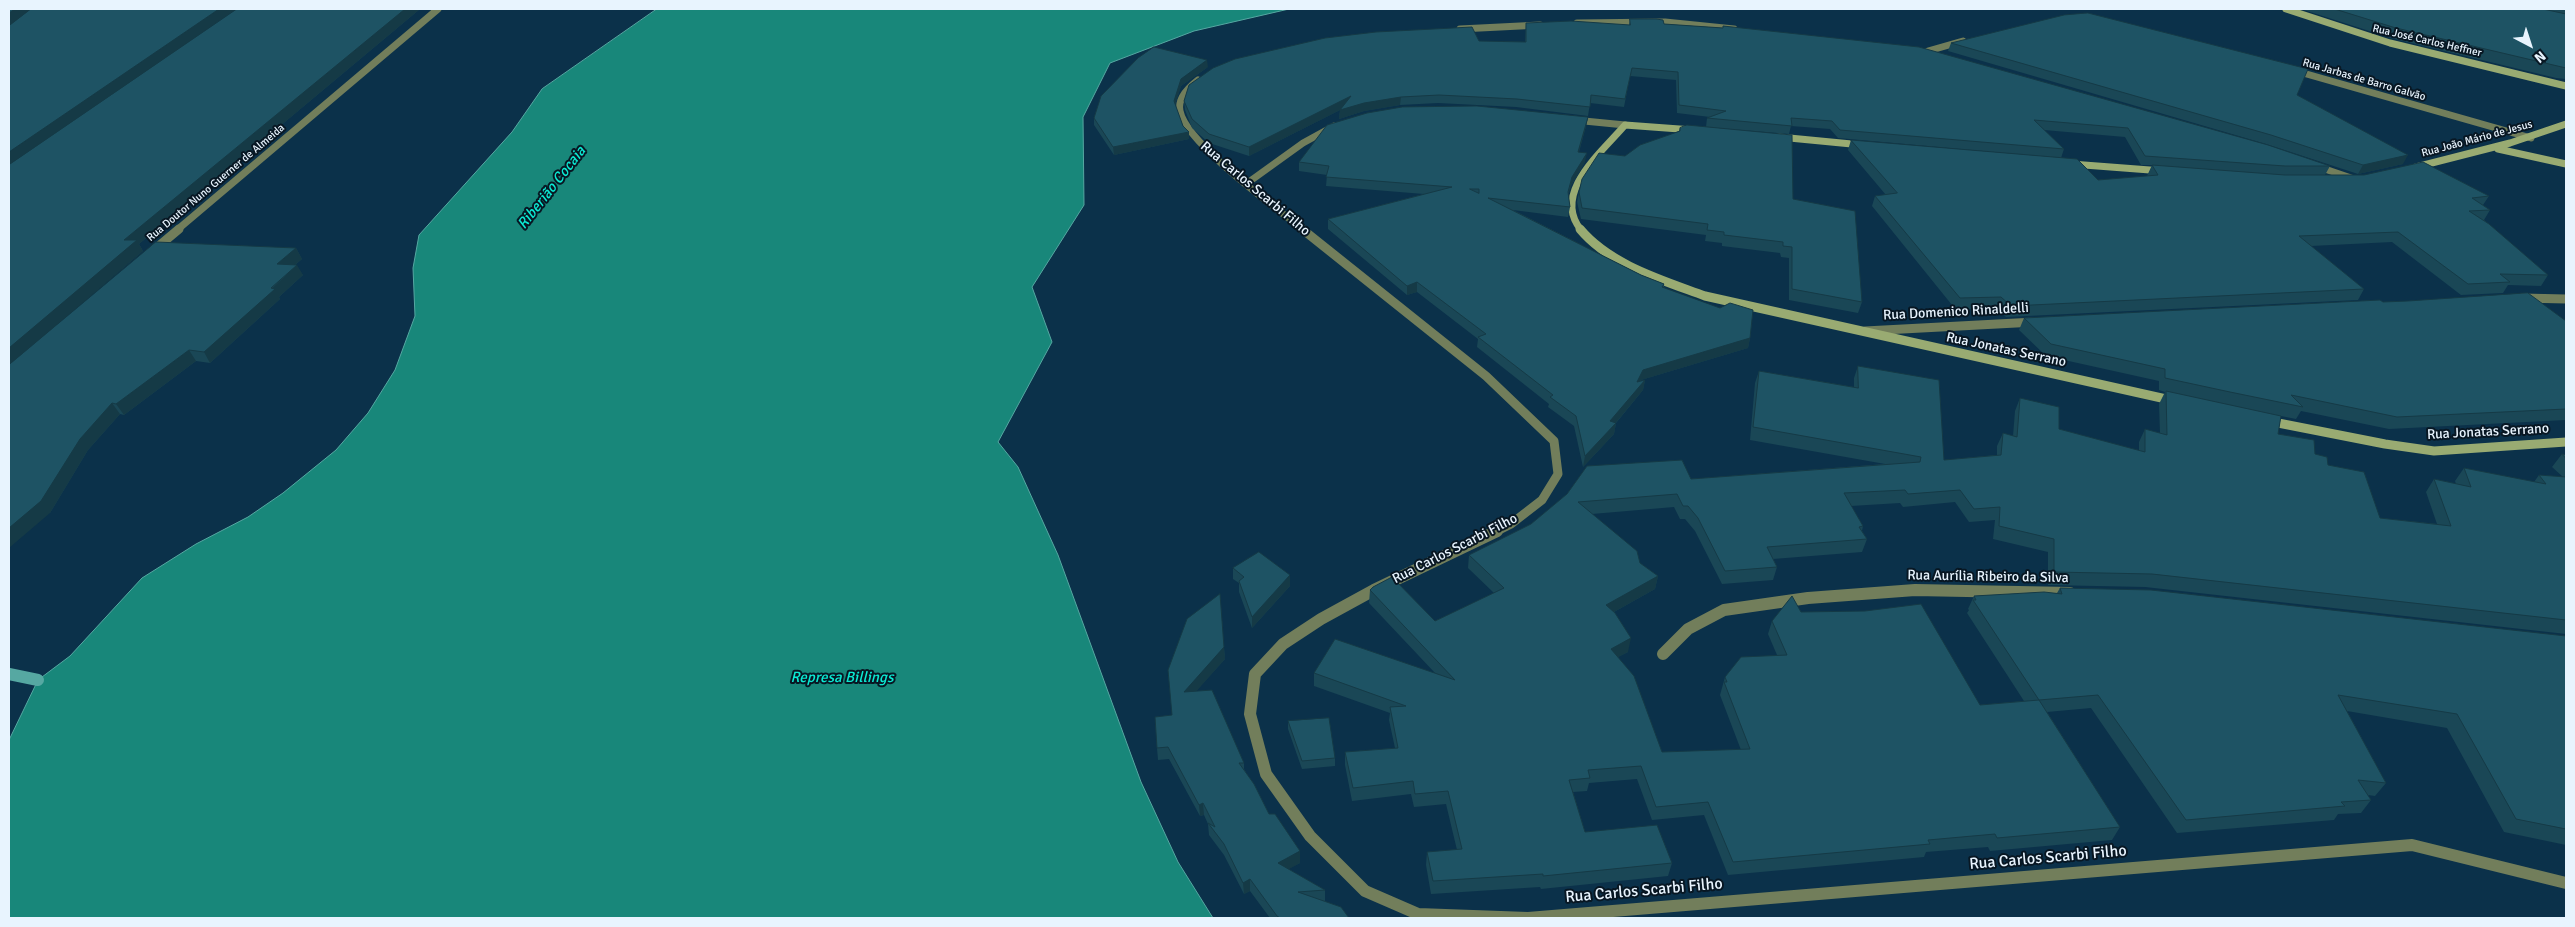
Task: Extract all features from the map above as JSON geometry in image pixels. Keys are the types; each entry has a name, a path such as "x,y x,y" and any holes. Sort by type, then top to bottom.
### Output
{"street":[{"name":"Rua Doutor Nuno Guerner de Almeida","path":"149,255 438,9"},
{"name":"Rua José Carlos Heffner","path":"2286,9 2370,38 2524,74 2566,86"},
{"path":"1571,23 1665,22 1743,30"},
{"path":"1452,30 1551,24"},
{"path":"1928,51 1970,39"},
{"path":"1919,50 1948,57"},
{"name":"Rua Jarbas de Barro Galvão","path":"2284,68 2531,138"},
{"name":"Rua Carlos Scarbi Filho","path":"1204,76 1185,90 1179,110 1188,132 1246,184 1486,376 1554,441 1558,474 1542,500 1511,524 1374,590 1321,619 1283,644 1255,674 1250,714 1266,774 1310,836 1364,891 1418,914 1528,918 2412,845 2566,883"},
{"path":"1567,120 1703,131"},
{"path":"1246,184 1303,143 1338,124"},
{"name":"Rua João Mário de Jesus","path":"2404,170 2497,148 2531,138 2566,124"},
{"name":"Rua Jonatas Serrano","path":"1625,125 1581,176 1570,203 1578,225 1603,250 1644,273 1705,296 2184,403"},
{"path":"1772,137 1870,146"},
{"path":"2497,148 2566,164"},
{"path":"2302,162 2362,179 2329,180"},
{"path":"2065,163 2173,172"},
{"path":"2516,298 2545,297 2566,299"},
{"name":"Rua Domenico Rinaldelli","path":"1857,331 2045,321"},
{"name":"Rua Jonatas Serrano","path":"2260,419 2385,444 2434,451 2566,442"},
{"name":"Rua Aurília Ribeiro da Silva","path":"1663,654 1688,629 1724,610 1733,608 1808,598 1915,590 2084,593"}],"water":[{"path":"657,9 1289,9 1194,31 1110,63 1083,117 1084,205 1032,287 1052,342 998,442 1018,467 1058,555 1141,782 1178,862 1213,918 9,918 9,740 38,680 70,656 142,578 196,544 248,517 283,493 336,450 368,413 395,370 415,316 413,268 419,235 512,132 542,89"}],"building":[{"path":"31,9 219,9 9,152 9,26"},
{"path":"237,9 405,9 124,240 137,240 9,348 9,165"},
{"path":"2335,9 2543,9 2566,14 2566,68 2396,28"},
{"path":"2088,13 2308,69 2297,95 2408,155 2363,165 2271,135 1951,43 2064,15"},
{"path":"1630,19 1656,19 1663,20 1664,24 1723,28 1723,26 1919,47 2268,145 2330,166 2285,166 2145,156 2128,128 2034,120 2064,149 1840,130 1832,121 1791,118 1792,126 1707,118 1726,111 1679,105 1678,72 1632,68 1625,99 1591,95 1590,107 1517,99 1439,95 1401,97 1364,103 1340,110 1351,96 1249,147 1209,134 1192,119 1184,101 1189,85 1213,68 1235,59 1325,38 1376,32 1472,27 1479,41 1526,42 1526,23 1571,21 1630,25"},
{"path":"1154,47 1207,60 1181,79 1174,101 1183,126 1189,132 1113,147 1094,118 1101,96 1138,58"},
{"path":"1477,106 1588,117 1578,152 1587,153 1572,177 1568,192 1570,207 1488,198 1641,275 1664,284 1662,287 1720,308 1730,303 1753,310 1750,338 1643,370 1637,382 1645,380 1610,421 1616,423 1585,456 1576,416 1550,397 1553,395 1478,337 1486,334 1417,282 1407,286 1328,219 1452,187 1326,177 1329,166 1299,162 1327,125 1367,113 1402,107","holes":["1470,189 1479,189 1479,193"]},
{"path":"1687,125 1792,135 1793,199 1855,211 1862,302 1792,289 1792,247 1783,246 1783,242 1724,235 1724,232 1707,230 1708,224 1582,208 1579,192 1582,179 1599,153 1625,156 1640,145 1680,131 1680,128"},
{"path":"1851,140 2077,159 2098,180 2158,175 2152,165 2285,175 2364,175 2423,162 2489,196 2472,198 2490,210 2469,211 2489,224 2548,275 2500,274 2510,282 2468,284 2398,232 2299,236 2364,289 2011,306 2001,297 1960,298 1875,196 1897,193"},
{"path":"156,242 296,248 277,264 297,265 271,288 275,289 204,352 189,350 116,404 112,403 80,439 41,501 9,528 9,365"},
{"path":"2528,293 2566,321 2566,409 2397,417 2291,395 2303,407 2165,378 2165,369 2051,344 2024,318 2380,300 2383,302 2408,301"},
{"path":"1858,366 1939,380 1944,460 2001,455 2003,433 2017,437 2020,398 2059,407 2059,429 2145,452 2145,429 2167,435 2166,391 2281,416 2278,434 2314,440 2315,454 2327,457 2328,465 2364,472 2380,518 2451,526 2434,479 2471,487 2464,468 2546,484 2539,475 2566,477 2566,620 2152,574 2054,572 2054,539 1999,526 2000,507 1974,509 1960,490 1908,494 1905,490 1844,493 1863,526 1859,527 1867,539 1767,547 1777,567 1725,571 1698,518 1688,506 1683,506 1677,494 1578,502 1637,551 1640,563 1658,576 1606,605 1615,613 1631,638 1611,649 1634,676 1662,752 1750,749 1724,682 1727,682 1725,677 1741,657 1787,655 1772,621 1792,596 1801,612 1865,611 1921,604 1980,705 2039,700 2120,827 1997,838 1995,834 1928,840 1930,844 1733,862 1708,802 1656,807 1641,766 1588,770 1590,778 1569,780 1585,832 1657,825 1672,863 1543,876 1543,874 1433,881 1427,852 1462,849 1448,791 1415,794 1413,781 1353,788 1345,752 1398,748 1390,707 1406,706 1314,673 1335,639 1455,680 1370,590 1392,577 1435,621 1504,588 1469,555 1531,524 1567,494 1587,466 1682,460 1691,479 1920,462 1921,457 1753,427 1759,371 1858,388"},
{"path":"1259,552 1290,575 1252,617 1239,581 1244,577 1233,568"},
{"path":"2060,588 2151,590 2566,636 2566,829 2516,819 2457,714 2338,695 2386,783 2358,780 2371,800 2341,802 2345,806 2186,820 2098,695 2039,700 1973,600 1976,600 1974,596 2044,592 2062,594"},
{"path":"1220,594 1224,647 1184,692 1212,690 1244,763 1239,763 1254,784 1269,814 1275,814 1300,851 1278,863 1325,890 1298,892 1341,907 1349,918 1280,918 1277,916 1250,879 1243,883 1224,844 1208,823 1215,827 1203,803 1199,805 1168,747 1157,748 1155,717 1172,715 1168,670 1187,619"},
{"path":"1329,718 1335,758 1302,761 1288,721"}],"waterway":[{"path":"9,674 38,680"}],"water label":[{"name":"Riberião Cocaia","path":"552,188"},
{"name":"Represa Billings","path":"842,678"}]}
